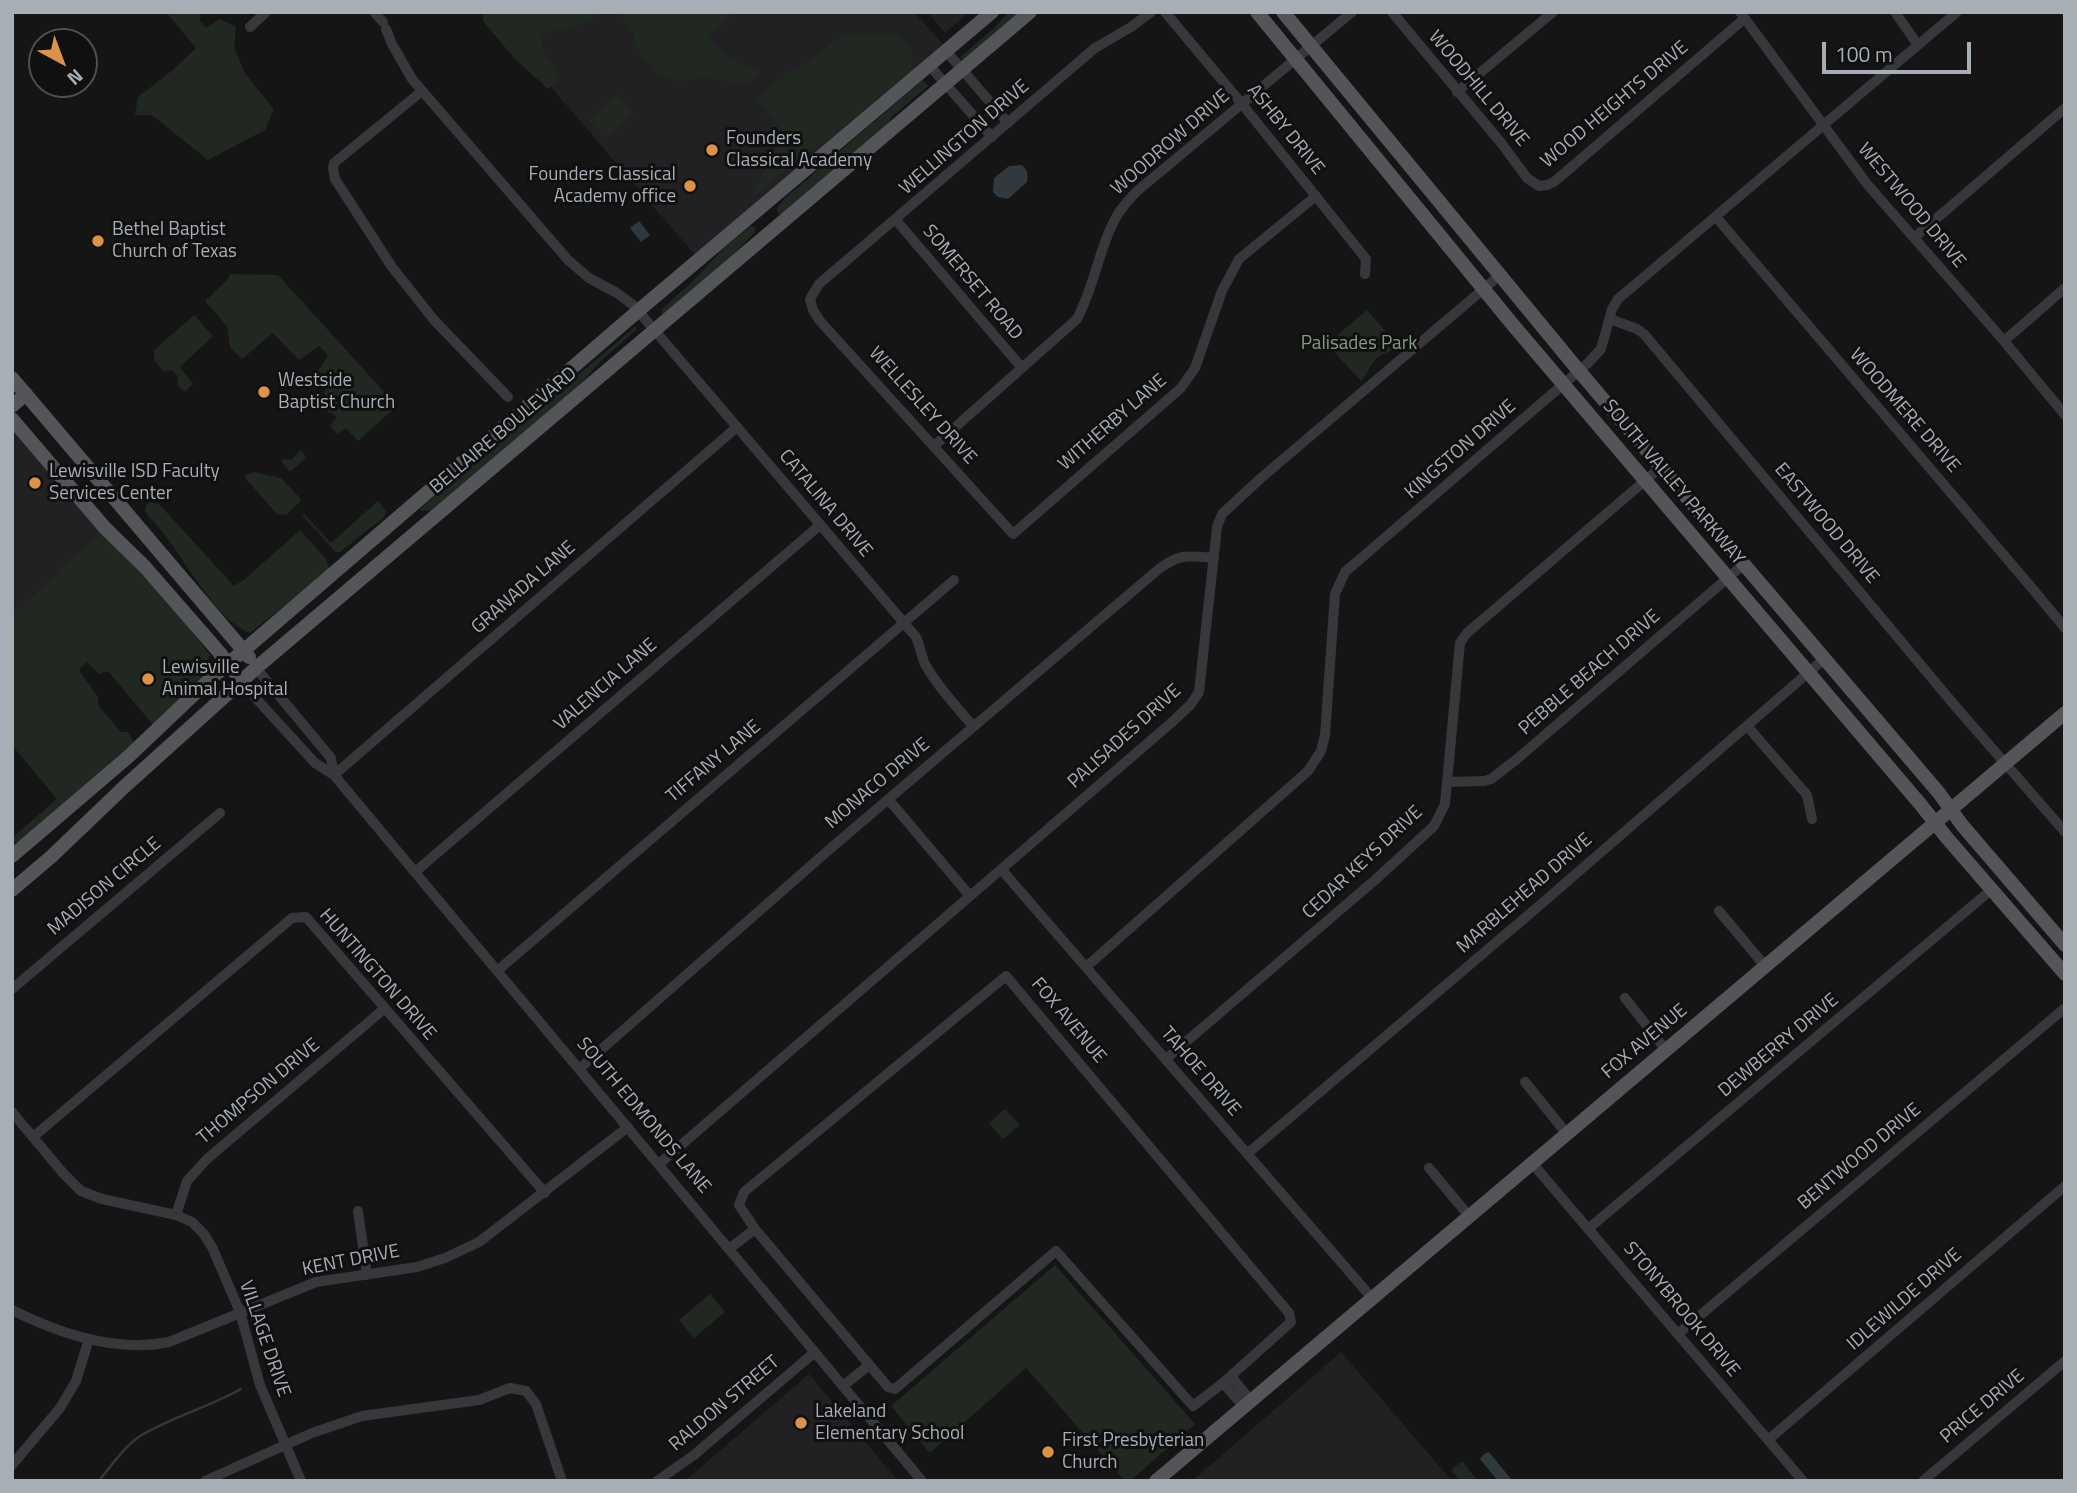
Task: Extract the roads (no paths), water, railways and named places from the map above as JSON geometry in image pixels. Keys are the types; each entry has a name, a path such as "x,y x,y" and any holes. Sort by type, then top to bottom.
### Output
{"main road":[{"name":"BELLAIRE BOULEVARD","path":"12,856 129,756 207,682 638,311 992,12"},
{"name":"BELLAIRE BOULEVARD","path":"12,890 256,668 1030,12"},
{"name":"SOUTH VALLEY PARKWAY","path":"1256,12 1483,288 2065,974"},
{"name":"SOUTH VALLEY PARKWAY","path":"1283,12 1579,371 2065,945"},
{"path":"757,211 773,232"},
{"name":"SOUTH EDMONDS LANE","path":"12,378 245,650 256,668"},
{"path":"12,407 26,394"},
{"name":"SOUTH EDMONDS LANE","path":"12,419 105,528 145,567 241,682"},
{"path":"105,528 125,509"},
{"path":"404,513 419,529"},
{"name":"FOX AVENUE","path":"1156,1481 2065,713"}],"street":[{"path":"250,27 266,12"},
{"name":"CATALINA DRIVE","path":"374,12 384,25 391,44 412,79 422,91 568,260 589,278 617,293 655,330 916,637 923,660 935,680 973,726"},
{"name":"WELLINGTON DRIVE","path":"810,299 819,284 1095,48 1151,12"},
{"name":"ASHBY DRIVE","path":"1165,12 1366,259 1365,274"},
{"name":"WOODROW DRIVE","path":"934,446 1077,319 1087,301 1107,237 1118,213 1136,192 1352,12"},
{"name":"WOODHILL DRIVE","path":"1392,12 1527,178 1539,186"},
{"path":"1457,92 1553,12"},
{"path":"1895,12 1918,45"},
{"name":"KINGSTON DRIVE","path":"1086,967 1308,771 1321,751 1325,735 1335,594 1345,572 1579,371 1601,349 1612,309 1618,299 1957,12"},
{"name":"WESTWOOD DRIVE","path":"1742,16 1867,184 2065,415"},
{"name":"WOOD HEIGHTS DRIVE","path":"1539,186 1554,182 1742,16"},
{"path":"946,51 1008,124"},
{"path":"929,65 992,137"},
{"path":"422,91 334,163 335,179 392,267 434,320 508,397"},
{"path":"1914,237 2065,108"},
{"name":"WITHERBY LANE","path":"1013,534 1181,388 1195,368 1222,291 1239,259 1316,196"},
{"name":"WOODMERE DRIVE","path":"1716,217 2065,628"},
{"name":"SOMERSET ROAD","path":"896,220 1022,368"},
{"name":"PALISADES DRIVE","path":"659,1164 1191,704 1199,692 1217,527 1222,514 1500,275"},
{"path":"2004,341 2065,288"},
{"name":"WELLESLEY DRIVE","path":"810,299 813,310 821,321 1013,534"},
{"name":"EASTWOOD DRIVE","path":"1610,320 1644,334 2065,832"},
{"name":"GRANADA LANE","path":"334,775 737,428"},
{"name":"CEDAR KEYS DRIVE","path":"1166,1059 1434,827 1445,804 1458,654 1466,633 1661,467"},
{"name":"VALENCIA LANE","path":"415,872 820,525"},
{"name":"MONACO DRIVE","path":"579,1069 820,857 1174,558 1214,558"},
{"name":"PEBBLE BEACH DRIVE","path":"1448,782 1491,779 1744,564"},
{"name":"TIFFANY LANE","path":"497,971 954,580"},
{"name":"MARBLEHEAD DRIVE","path":"1247,1154 1824,659"},
{"name":"SOUTH EDMONDS LANE","path":"256,668 331,758 334,775"},
{"name":"SOUTH EDMONDS LANE","path":"241,682 315,763 334,775 922,1481"},
{"path":"1747,726 1807,795 1812,819"},
{"path":"889,800 970,896"},
{"name":"MADISON CIRCLE","path":"12,989 220,813"},
{"name":"TAHOE DRIVE","path":"1001,869 1372,1298"},
{"name":"DEWBERRY DRIVE","path":"1588,1229 1991,890"},
{"path":"1719,911 1765,966"},
{"name":"HUNTINGTON DRIVE","path":"33,1137 292,918 306,917 545,1192"},
{"name":"FOX AVENUE","path":"1006,976 1289,1313 1291,1322 1192,1406 1056,1251 895,1389 888,1387 868,1366 755,1229 739,1205 744,1192 1006,976"},
{"path":"1625,998 1666,1050"},
{"name":"BENTWOOD DRIVE","path":"1678,1334 2065,1008"},
{"name":"THOMPSON DRIVE","path":"176,1215 187,1181 207,1159 384,1009"},
{"path":"1525,1082 1567,1134"},
{"name":"VILLAGE DRIVE","path":"12,1112 81,1191 102,1199 176,1215 198,1227 208,1239 240,1312 260,1385 301,1481"},
{"name":"KENT DRIVE","path":"12,1310 48,1328 89,1339 149,1346 169,1342 316,1282 417,1267 445,1258 479,1242 628,1128"},
{"name":"STONYBROOK DRIVE","path":"1532,1163 1803,1481"},
{"path":"1429,1168 1469,1216"},
{"name":"IDLEWILDE DRIVE","path":"1769,1440 2065,1186"},
{"path":"358,1211 367,1275"},
{"path":"729,1249 755,1229"},
{"path":"12,1465 60,1408 76,1381 89,1339"},
{"name":"RALDON STREET","path":"657,1481 694,1455 815,1352"},
{"name":"PRICE DRIVE","path":"1923,1481 2065,1361"},
{"path":"843,1386 868,1366"},
{"path":"1227,1379 1247,1404"},
{"path":"205,1481 312,1433 362,1416 479,1400 510,1388 526,1391 536,1404 562,1481"}],"waterway":[{"path":"99,1481 123,1451 140,1436 241,1389"}],"place":[{"name":"Founders Classical Academy","path":"712,150"},
{"name":"Founders Classical Academy office","path":"690,186"},
{"name":"Bethel Baptist Church of Texas","path":"98,241"},
{"name":"Westside Baptist Church","path":"264,392"},
{"name":"Lewisville ISD Faculty Services Center","path":"35,483"},
{"name":"Lewisville Animal Hospital","path":"148,679"},
{"name":"Lakeland Elementary School","path":"801,1423"},
{"name":"First Presbyterian Church","path":"1048,1452"}],"park label":[{"name":"Palisades Park","path":"1359,344"}]}
